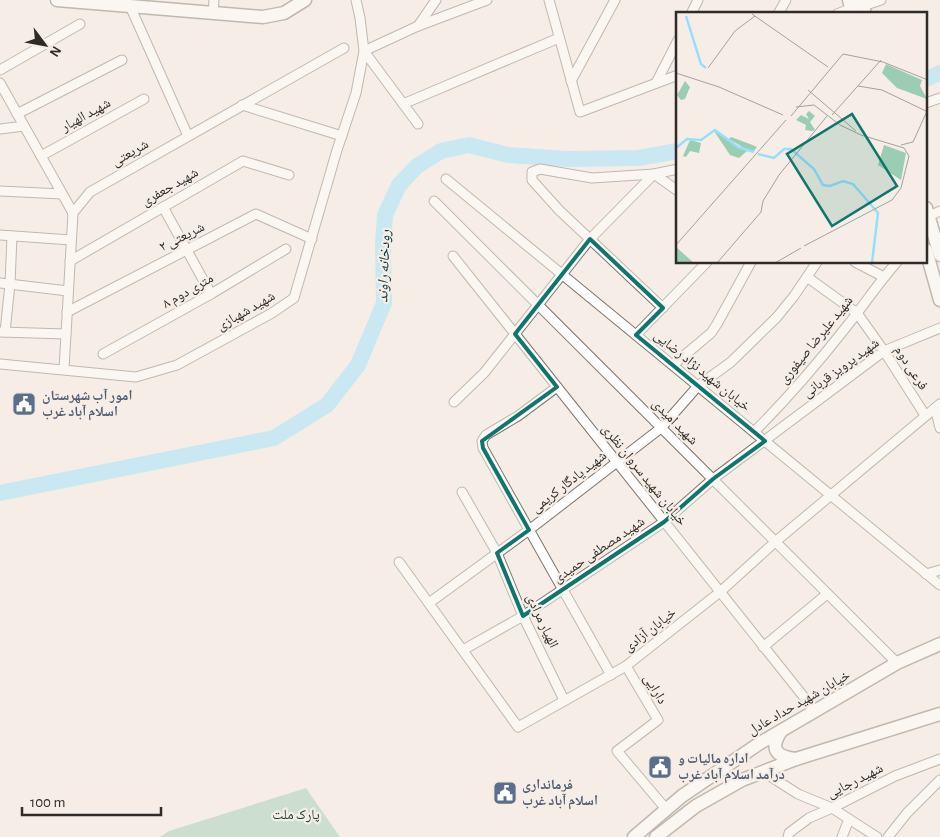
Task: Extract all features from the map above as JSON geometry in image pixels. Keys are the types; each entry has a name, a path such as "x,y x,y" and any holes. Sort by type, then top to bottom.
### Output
{"main road":[{"path":"57,0 130,6 214,6 263,17 284,13 305,0"},
{"path":"932,212 940,255"},
{"path":"928,257 940,300"},
{"name":"خیابان شهید حداد عادل","path":"634,837 682,796 733,760 897,663 940,644"},
{"path":"656,837 696,806 762,771 940,714"},
{"path":"781,731 775,743 776,752 781,757 796,759"},
{"path":"733,760 748,764 750,769 742,780"}],"street":[{"name":"شهید شهبازی","path":"0,364 136,377 177,365 272,313 294,298 356,93 364,51 356,0"},
{"path":"418,26 436,0"},
{"path":"418,124 364,51 418,26 487,0"},
{"path":"548,0 580,112 676,76"},
{"path":"571,81 615,0"},
{"path":"692,12 698,0"},
{"path":"779,12 786,0"},
{"path":"843,12 881,0"},
{"path":"130,6 188,136"},
{"path":"0,70 80,24"},
{"path":"403,104 559,38"},
{"path":"656,83 676,44"},
{"name":"شریعتی","path":"73,213 90,192 344,48"},
{"path":"18,114 122,60"},
{"path":"0,83 73,213 64,369"},
{"path":"928,102 940,98"},
{"name":"شهید الهیار","path":"41,156 144,99"},
{"path":"242,105 342,136"},
{"path":"0,129 24,126"},
{"name":"شهید جعفری","path":"70,261 242,161 289,175"},
{"path":"664,308 559,210 532,180 532,172 540,169 592,178 654,174 676,169"},
{"path":"654,174 676,190"},
{"path":"454,402 484,373 590,239 654,174"},
{"name":"خیابان شهید نژاد رضایی","path":"446,179 940,585"},
{"path":"0,191 62,194"},
{"name":"شهید امیدی","path":"434,201 897,663"},
{"path":"163,207 211,294"},
{"name":"شریعتی ۲","path":"67,312 256,214 312,239"},
{"path":"0,235 71,240"},
{"path":"12,236 10,284 3,332 66,334"},
{"name":"۸ متری دوم","path":"103,354 211,294 286,249"},
{"name":"خیابان شهید سروان نظری","path":"452,256 815,711"},
{"path":"636,335 705,264"},
{"path":"673,365 711,333 750,264"},
{"name":"شهید یادگار کریمی","path":"429,603 529,530 661,428 698,386 731,362 777,317 816,264"},
{"path":"859,264 884,277"},
{"name":"شهید علیرضا صیفوری","path":"754,432 783,403 895,264"},
{"name":"فرعی دوم","path":"807,277 857,313 925,416"},
{"path":"0,283 68,291"},
{"name":"شهید پرویز قربانی","path":"765,441 884,352 940,328"},
{"path":"556,387 518,416 486,434 482,441 483,448 611,675"},
{"path":"937,406 940,428"},
{"name":"خیابان آزادی","path":"399,562 518,726 626,666 720,592 775,542 937,406"},
{"name":"شهید مصطفی حمیدی","path":"463,650 523,616 664,522 713,479 765,441"},
{"name":"الهیار مرادی","path":"462,492 497,554 523,616 564,700"},
{"path":"926,574 940,570"},
{"path":"763,647 827,594"},
{"name":"دارایی","path":"626,666 658,720 617,751 666,809"},
{"name":"شهید رجایی","path":"788,837 789,833 809,818 895,776 940,760"},
{"path":"762,771 798,794 832,808 877,837"},
{"path":"888,837 907,813 940,780"},
{"path":"842,837 849,819"}],"highlighted area":[{"path":"590,239 663,308 636,335 765,441 713,479 664,522 523,616 497,553 529,530 483,448 482,441 557,387 515,334"}],"green space":[{"name":"پارک ملت","path":"306,788 340,837 160,837 169,831"}],"waterway":[{"name":"رودخانه راوند","path":"928,78 940,73"},
{"name":"رودخانه راوند","path":"0,493 274,438 327,405 358,365 384,303 383,245 385,215 399,185 417,166 441,151 469,145 508,155 567,159 638,158 676,151"}],"place":[{"name":"امور آب شهرستان اسلام آباد غرب","path":"24,404"},
{"name":"اداره مالیات و درآمد اسلام آباد غرب","path":"660,767"},
{"name":"فرمانداری اسلام آباد غرب","path":"505,793"}]}
